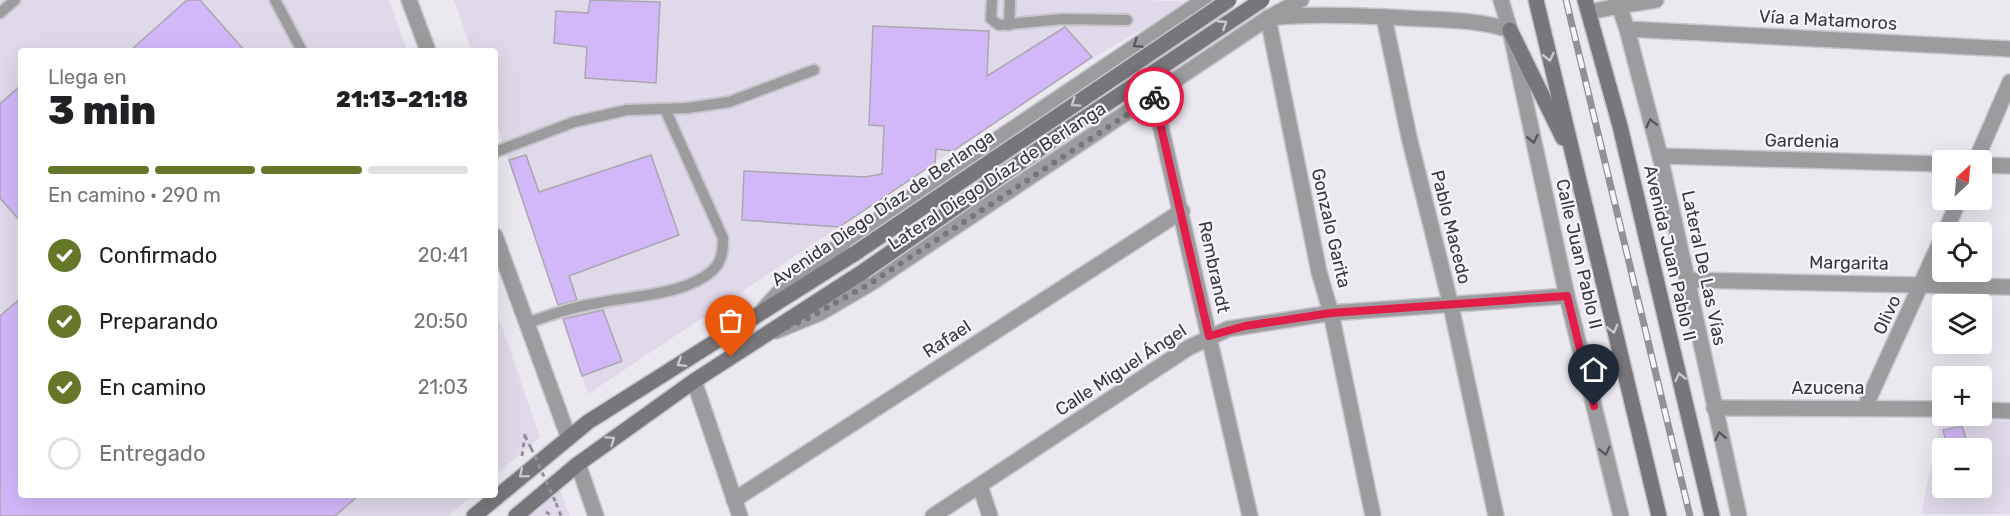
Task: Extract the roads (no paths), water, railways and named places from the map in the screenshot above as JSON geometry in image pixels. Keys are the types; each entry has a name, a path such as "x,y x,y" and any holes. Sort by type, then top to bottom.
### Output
{"main road":[{"name":"Avenida Diego Díaz de Berlanga","path":"498,496 568,436 854,254 1231,0"},
{"path":"1536,0 1659,516"},
{"path":"516,516 578,464 694,381 864,272 1061,134 1256,2"},
{"name":"Avenida Juan Pablo II","path":"1587,6 1620,126 1712,516"},
{"path":"1510,30 1555,126 1570,148"},
{"name":"Avenida Diego Díaz de Berlanga","path":"474,516 495,498"}],"street":[{"path":"410,0 427,48"},
{"name":"Lateral Diego Díaz de Berlanga","path":"760,314 793,277 1204,0"},
{"path":"1231,0 1256,2 1268,18 1290,15 1485,22 1510,30"},
{"name":"Lateral Diego Díaz de Berlanga","path":"768,334 803,321 871,283 1154,97 1204,60 1268,18 1302,0"},
{"name":"Calle Juan Pablo II","path":"1501,0 1510,30 1567,296 1621,516"},
{"path":"1587,6 1639,5 1656,0"},
{"path":"1619,6 1627,29"},
{"name":"Pablo Macedo","path":"1384,17 1409,137 1451,306 1496,516"},
{"name":"Gonzalo Garita","path":"1268,18 1316,260 1331,313 1373,516"},
{"path":"1172,21 1188,26 1200,36 1204,45 1204,60"},
{"name":"Vía a Matamoros","path":"1627,29 2010,49"},
{"name":"Lateral De Las Vías","path":"1627,29 1660,156 1739,516"},
{"path":"1980,150 2010,82"},
{"name":"Rembrandt","path":"1154,97 1182,211 1250,516"},
{"name":"Gardenia","path":"1660,156 1932,164"},
{"path":"1992,165 2010,166"},
{"name":"Rafael","path":"734,500 1182,211"},
{"path":"498,244 568,436"},
{"name":"Olivo","path":"1865,407 1932,262"},
{"name":"Margarita","path":"1688,280 1923,283 2010,287"},
{"name":"Calle Miguel Ángel","path":"933,516 1209,336 1237,327 1331,313 1567,296"},
{"path":"694,381 740,516"},
{"name":"Azucena","path":"1714,408 1932,409"},
{"path":"1992,410 2010,411"},
{"path":"578,464 596,516"},
{"path":"980,486 990,516"}],"lane":[{"path":"0,12 15,0"},
{"path":"275,0 300,48"},
{"path":"992,0 993,22 1009,25 1062,19 1127,20"},
{"path":"1009,25 1010,0"},
{"path":"1154,97 1150,78 1152,69 1184,47"},
{"path":"498,151 574,122 627,110 665,109 729,102 814,70"},
{"path":"527,323 578,307 634,298 696,281 719,264 723,252 723,238 665,109"}],"railway":[{"path":"1566,0 1690,516"}]}
